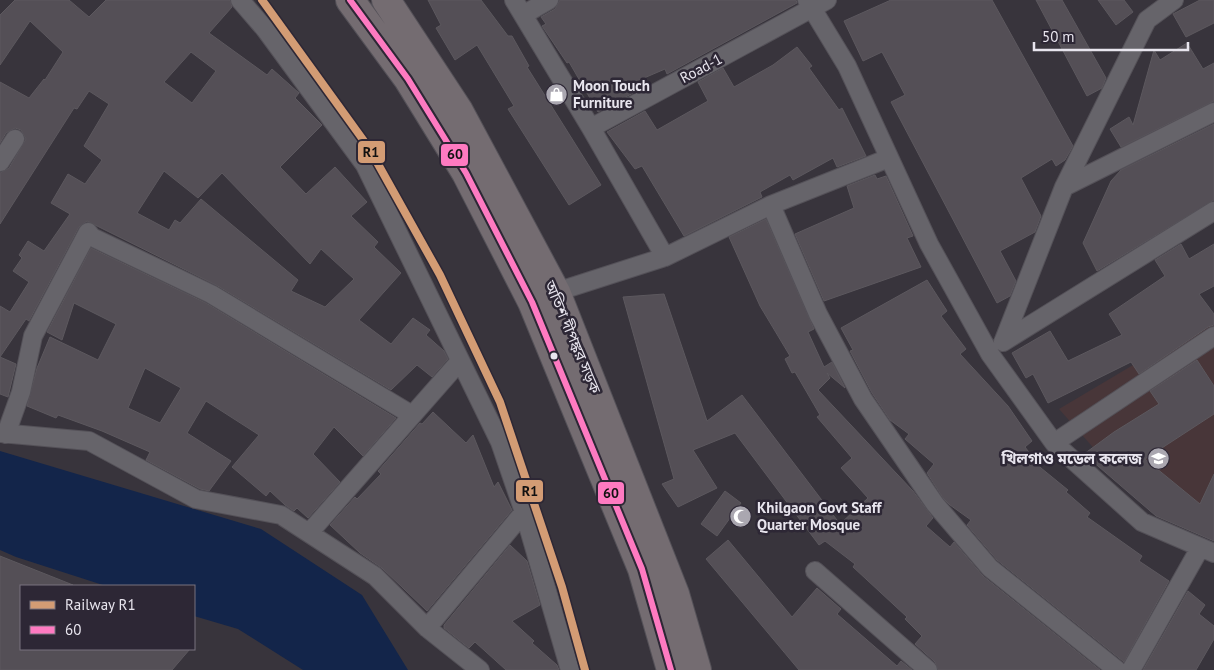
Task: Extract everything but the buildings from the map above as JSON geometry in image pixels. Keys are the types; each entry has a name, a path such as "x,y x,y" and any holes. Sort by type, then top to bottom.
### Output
{"main road":[{"name":"অতিশ দীপঙ্কর সড়ক","path":"350,0 408,79 544,297 642,569 666,667"},
{"name":"অতিশ দীপঙ্কর সড়ক","path":"386,0 459,111 544,297 675,594 697,670"}],"street":[{"path":"240,0 265,28 365,166 500,442 524,512 570,670"},
{"path":"549,0 518,8 591,128 665,257"},
{"name":"Road-1","path":"591,128 809,4 827,0"},
{"path":"1004,340 1064,187 1148,20 1174,0"},
{"path":"809,4 847,66 929,244 990,354 1054,443 1142,522 1207,550 1131,670"},
{"path":"1064,187 1214,112"},
{"path":"0,162 15,139"},
{"path":"544,297 665,257 771,205 889,158"},
{"path":"771,205 818,314 863,399 935,504 990,568 1117,670"},
{"path":"990,354 1004,340 1214,211"},
{"path":"412,416 211,294 92,237 88,232 33,336 21,392 3,433 89,441 196,499 281,515 375,576 426,628 480,670"},
{"path":"1054,443 1214,336"},
{"path":"309,533 460,360"},
{"path":"426,628 524,512"},
{"path":"815,570 928,670"}],"shaded area":[{"name":"খিলগাও মডেল কলেজ","path":"1214,317 1214,531 1145,506 1059,409"}],"water":[{"path":"0,451 261,529 362,595 408,670 303,670 238,629 195,616 195,585 103,585 0,550"}],"rail line":[{"name":"R1","path":"262,0 369,148 440,275 500,402 562,587 585,670"}],"transit line":[{"name":"60","path":"350,0 408,79 466,173 532,302 642,569 671,670"}],"place":[{"name":"Moon Touch Furniture","path":"557,94"},
{"name":"খিলগাও মডেল কলেজ","path":"1158,458"},
{"name":"Khilgaon Govt Staff Quarter Mosque","path":"741,516"}]}
